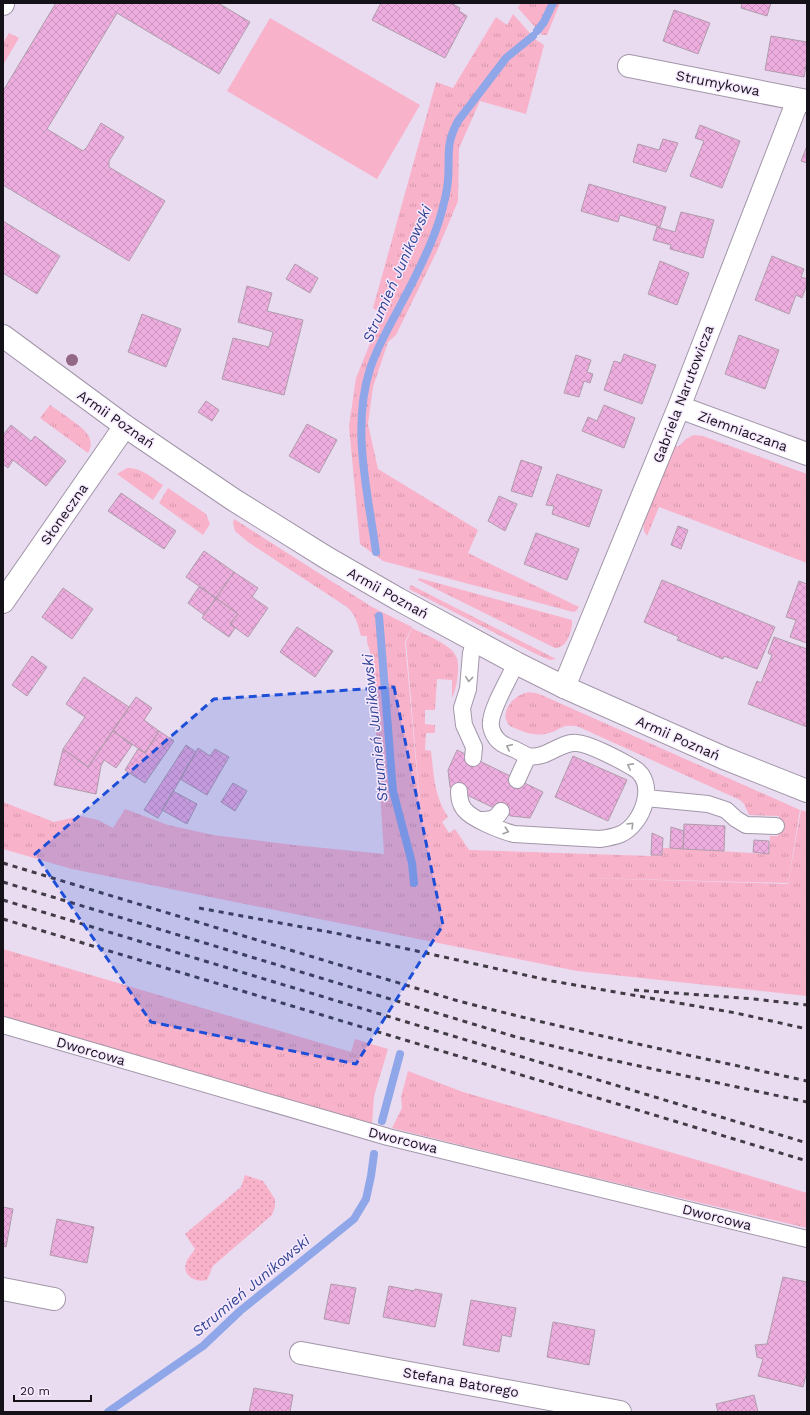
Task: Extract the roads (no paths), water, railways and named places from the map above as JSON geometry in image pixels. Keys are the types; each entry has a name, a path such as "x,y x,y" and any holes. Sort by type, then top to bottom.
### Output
{"street":[{"name":"Strumykowa","path":"629,66 803,100"},
{"name":"Gabriela Narutowicza","path":"564,687 803,100"},
{"name":"Armii Poznań","path":"3,336 125,426 234,500 320,554 398,599 516,663 564,687 724,758 807,791"},
{"name":"Ziemniaczana","path":"679,407 807,454"},
{"name":"Słoneczna","path":"3,602 125,426"},
{"path":"3,1289 54,1299"},
{"name":"Stefana Batorego","path":"301,1353 620,1412"}],"lane":[{"path":"473,758 474,746 464,725 462,708 468,689 471,653 475,641"},
{"path":"459,791 459,797 463,808 480,820 503,831 514,834 600,839 622,834 630,828 638,818 643,808 646,798 645,782 642,775 635,768 586,745 570,742 545,754 528,756 504,745 497,740 492,732 490,723 493,711 516,663"},
{"path":"517,780 528,756"},
{"path":"646,798 708,804 726,810 746,825 776,826"},
{"path":"480,820 494,818 501,812"},
{"name":"Dworcowa","path":"3,1025 388,1137 807,1239"}],"waterway":[{"name":"Strumień Junikowski","path":"537,31 544,22 553,3"},
{"name":"Strumień Junikowski","path":"376,552 361,437 364,391 370,369 380,345 416,275 435,232 447,190 449,150 454,129 458,121 506,58 533,36"},
{"name":"Strumień Junikowski","path":"379,616 393,791 412,863 414,883"},
{"name":"Strumień Junikowski","path":"382,1121 400,1054"},
{"name":"Strumień Junikowski","path":"108,1412 203,1346 240,1311 354,1219 366,1199 374,1154"}],"railway":[{"path":"3,863 455,1000 587,1032 807,1081"},
{"path":"3,882 516,1037 602,1058 807,1102"},
{"path":"3,900 807,1143"},
{"path":"199,908 340,934 552,981 736,1013 807,1029"},
{"path":"3,919 807,1161"},
{"path":"634,990 754,999 807,1005"}]}
